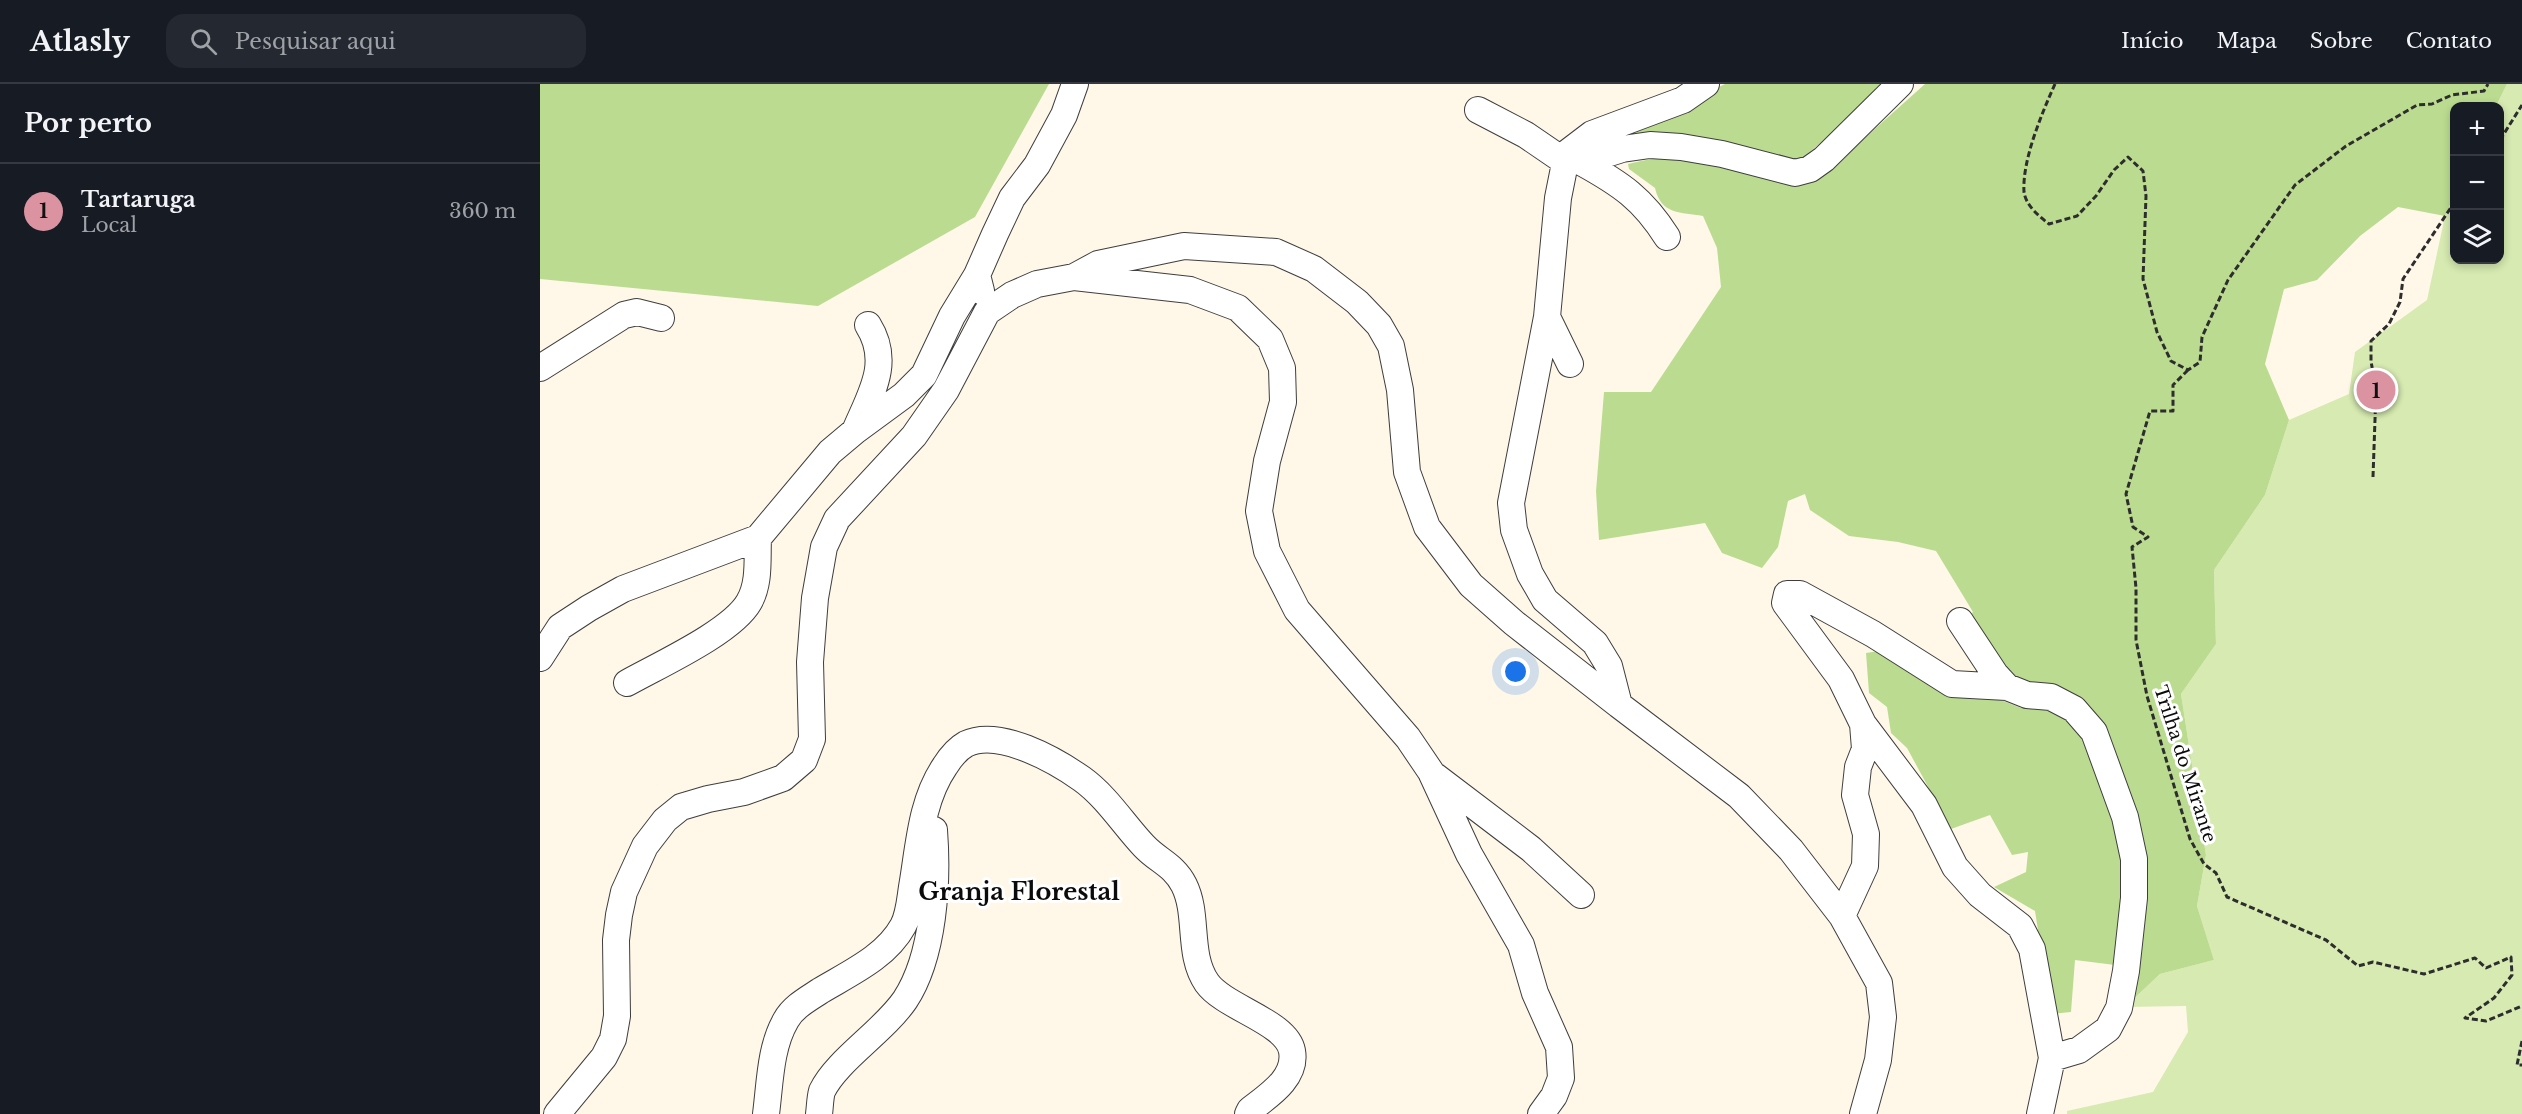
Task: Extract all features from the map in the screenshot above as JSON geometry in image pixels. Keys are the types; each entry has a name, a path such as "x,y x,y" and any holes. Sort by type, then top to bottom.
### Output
{"street":[{"path":"540,658 560,627 623,589 758,538 830,452 904,395 924,375 952,316 977,275 1012,198 1037,165 1064,115 1075,84"},
{"path":"1619,705 1609,666 1595,643 1545,600 1530,574 1514,530 1511,503 1546,317 1571,159 1592,134 1683,100 1706,84"},
{"path":"1571,159 1650,145 1681,147 1722,154 1795,172 1810,169 1900,84"},
{"path":"1478,110 1571,159 1638,198 1653,215 1667,237"},
{"path":"1074,277 1098,264 1184,246 1276,252 1314,269 1357,302 1379,325 1391,346 1400,390 1407,472 1427,527 1471,585 1514,623 1738,796 1791,850 1842,916 1879,983 1883,1017 1878,1060 1863,1114"},
{"path":"977,275 987,312"},
{"path":"557,1114 604,1057 613,1040 617,1016 616,940 619,915 624,892 645,846 664,820 681,807 744,792 783,778 804,760 812,739 810,662 815,598 824,547 837,519 914,436 946,390 987,312 1012,295 1037,284 1074,277 1190,290 1238,308 1270,339 1282,368 1283,402 1267,460 1259,511 1267,551 1297,610 1408,738 1431,772 1469,854 1521,945 1535,993 1559,1047 1561,1078 1554,1096 1541,1114"},
{"path":"540,368 624,315 637,312 661,318"},
{"path":"1546,317 1570,364"},
{"path":"855,431 876,380 880,359 877,340 868,326"},
{"path":"627,682 732,622 749,603 756,586 758,538"},
{"path":"2040,1114 2052,1058 2032,949 2020,926 1980,895 1955,867 1924,805 1863,724 1841,679 1785,603 1787,594 1800,594 1864,628 1952,684 2007,687 2027,695 2051,698 2074,709 2094,732 2125,817 2134,859 2134,898 2126,971 2119,1008 2108,1029 2079,1050 2052,1058"},
{"path":"1960,621 1995,674 2007,687"},
{"path":"1842,916 1865,866 1866,834 1855,795 1858,767 1865,748 1863,724"},
{"path":"766,1114 778,1034 787,1017 803,1002 866,963 894,942 907,920 927,798 951,756 965,744 986,739 1010,741 1083,780 1146,849 1169,864 1185,885 1198,965 1208,984 1235,1005 1285,1035 1292,1052 1290,1072 1276,1090 1248,1114"},
{"path":"1431,772 1531,849 1581,895"},
{"path":"819,1114 821,1093 833,1074 882,1028 906,999 923,964 934,894 934,832 927,798"}],"path":[{"path":"2055,84 2028,161 2024,194 2034,212 2049,224 2077,216 2096,196 2114,170 2128,157 2143,171 2146,196 2143,279 2157,333 2171,360 2188,370 2200,362 2202,337 2228,280 2295,185 2346,146 2417,105 2432,104 2452,95 2484,91 2488,84"},
{"path":"2504,132 2522,105"},
{"path":"2373,477 2376,391 2371,360 2371,341 2389,324 2400,302 2403,279 2450,209"},
{"name":"Trilha do Mirante","path":"2188,370 2173,385 2173,411 2150,411 2126,494 2133,527 2148,537 2132,547 2136,588 2136,640 2147,696 2190,839 2204,864 2216,873 2227,897 2326,940 2358,966 2373,962 2424,974 2475,958 2486,968 2511,957 2512,975 2506,983 2494,998 2465,1018 2486,1021 2522,1006"},
{"path":"2522,1041 2517,1065 2522,1065"}],"green space":[{"path":"540,84 1049,84 975,217 818,306 540,279"},
{"path":"1725,84 1884,84 1829,136 1795,164 1613,140"},
{"path":"1925,84 2507,84 2498,102 2450,102 2450,205 2445,216 2398,207 2360,236 2317,280 2284,289 2265,364 2289,420 2265,495 2214,570 2216,644 2181,694 2206,855 2197,906 2214,960 2160,974 2125,1007 2145,858 2107,742 2025,694 1956,630 1973,612 1936,551 1898,542 1849,536 1810,510 1805,494 1788,501 1778,547 1762,568 1722,553 1705,523 1599,540 1596,491 1604,392 1651,392 1721,287 1717,248 1703,216 1680,213 1667,208 1658,197 1655,188 1629,169 1628,164 1652,159 1703,157 1755,160 1830,169"},
{"path":"2507,84 2522,84 2522,1114 2067,1114 2067,1111 2153,1092 2188,1032 2186,1006 2125,1007 2160,974 2214,960 2197,906 2206,855 2181,694 2216,644 2214,570 2265,495 2289,420 2349,394 2355,352 2427,300 2445,216 2450,205 2450,264 2504,264 2504,102 2498,102"},
{"path":"1879,651 2021,708 2057,702 2092,745 2123,825 2127,875 2115,965 2075,960 2071,1012 2051,1014 2035,911 1994,887 2026,872 2028,852 2012,855 1990,815 1951,829 1907,748 1891,733 1887,707 1869,693 1866,653"}],"place":[{"name":"Tartaruga","path":"2376,390"}],"district":[{"name":"Granja Florestal","path":"1019,892"}]}
